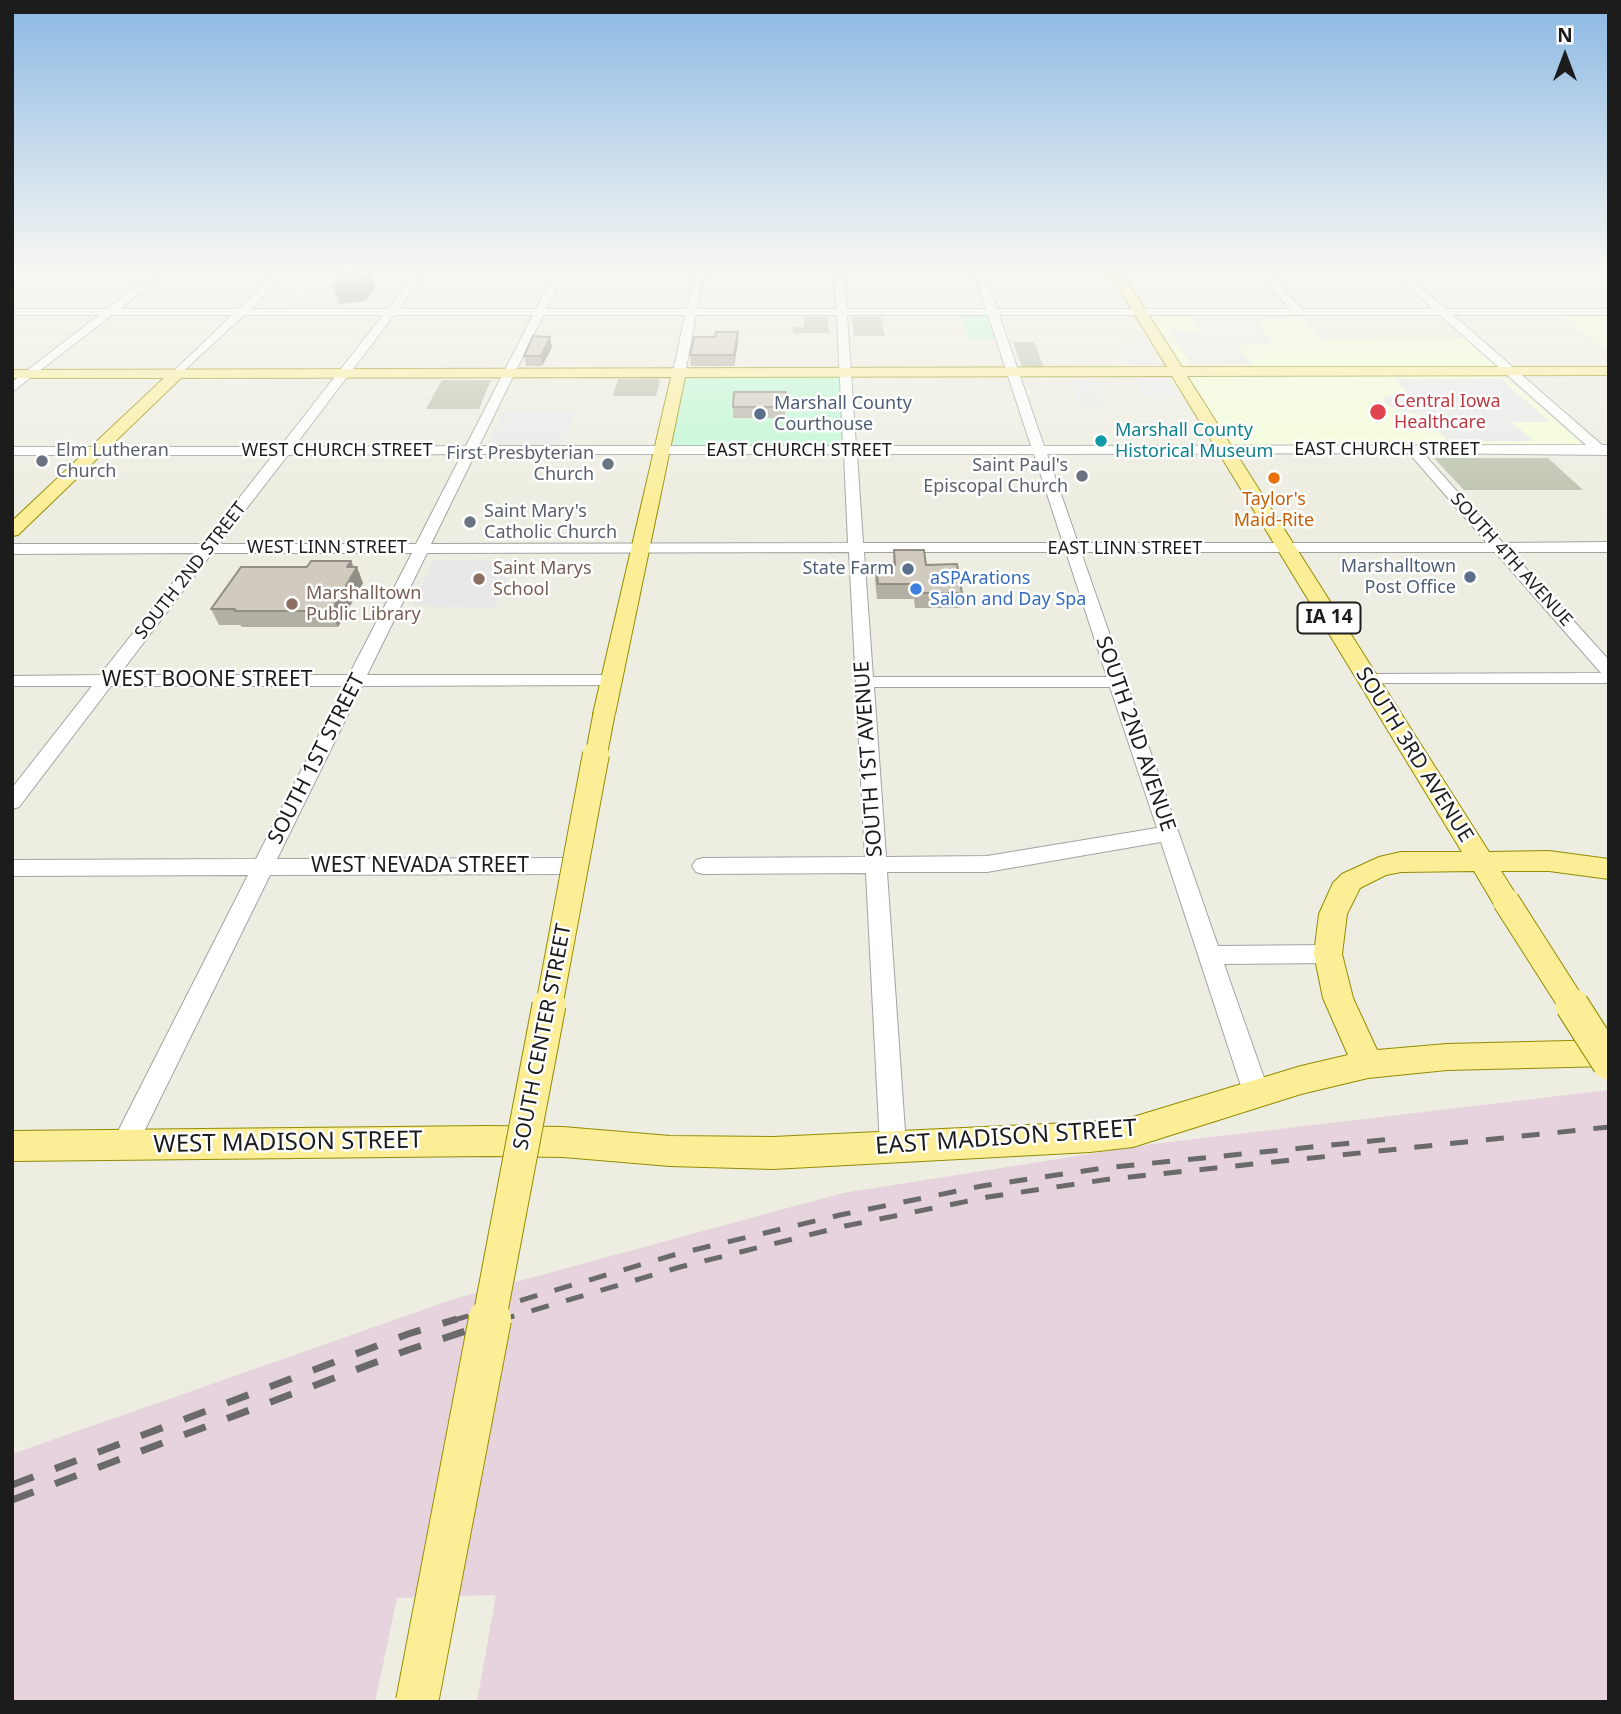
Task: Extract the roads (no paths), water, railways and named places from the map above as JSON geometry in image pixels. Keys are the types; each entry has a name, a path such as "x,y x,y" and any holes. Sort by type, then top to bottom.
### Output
{"main road":[{"name":"IA 14","path":"1164,349 1178,373"},
{"path":"12,374 1609,371"},
{"name":"SOUTH CENTER STREET","path":"417,1702 604,714 678,373"},
{"name":"SOUTH 3RD AVENUE","path":"1178,373 1609,1063"},
{"path":"12,531 177,374"},
{"path":"1368,1064 1338,998 1328,954 1329,931 1338,901 1343,890 1361,874 1402,862 1559,862 1609,869"},
{"name":"EAST MADISON STREET","path":"563,1142 670,1151 773,1153 1090,1137 1133,1132 1301,1080 1368,1064 1414,1059 1609,1052"},
{"name":"WEST MADISON STREET","path":"12,1146 563,1142"}],"street":[{"path":"12,388 62,349"},
{"path":"177,374 203,349"},
{"name":"SOUTH 2ND STREET","path":"12,802 362,349"},
{"name":"SOUTH 1ST STREET","path":"124,1145 521,349"},
{"path":"678,373 684,349"},
{"name":"SOUTH 1ST AVENUE","path":"843,349 893,1146"},
{"name":"SOUTH 2ND AVENUE","path":"1005,349 1257,1095"},
{"path":"1485,349 1605,452"},
{"name":"SOUTH 4TH AVENUE","path":"1413,450 1609,671"},
{"name":"WEST CHURCH STREET","path":"12,451 662,451"},
{"name":"EAST CHURCH STREET","path":"662,451 1605,452"},
{"name":"EAST LINN STREET","path":"641,548 1609,547"},
{"name":"WEST LINN STREET","path":"12,549 641,548"},
{"path":"1367,679 1609,678"},
{"name":"WEST BOONE STREET","path":"12,681 612,680"},
{"path":"865,682 1118,682"},
{"path":"704,866 988,864 1169,833"},
{"name":"WEST NEVADA STREET","path":"12,868 575,866"},
{"path":"1210,955 1328,954"}],"railway":[{"path":"497,1321 680,1267 845,1226 988,1197 1110,1179 1609,1127"},
{"path":"451,1321 677,1254 840,1215 982,1186 1104,1168 1401,1138"},
{"path":"12,1485 408,1334 457,1319"},
{"path":"12,1500 408,1350 502,1319"}],"place":[{"name":"Central Iowa Healthcare","path":"1378,412"},
{"name":"Marshall County Courthouse","path":"760,414"},
{"name":"Marshall County Historical Museum","path":"1101,441"},
{"name":"Elm Lutheran Church","path":"42,461"},
{"name":"First Presbyterian Church","path":"608,464"},
{"name":"Saint Paul's Episcopal Church","path":"1082,476"},
{"name":"Taylor's Maid-Rite","path":"1274,478"},
{"name":"Saint Mary's Catholic Church","path":"470,522"},
{"name":"State Farm","path":"908,569"},
{"name":"Marshalltown Post Office","path":"1470,577"},
{"name":"Saint Marys School","path":"479,579"},
{"name":"aSPArations Salon and Day Spa","path":"916,589"},
{"name":"Marshalltown Public Library","path":"292,604"}]}
